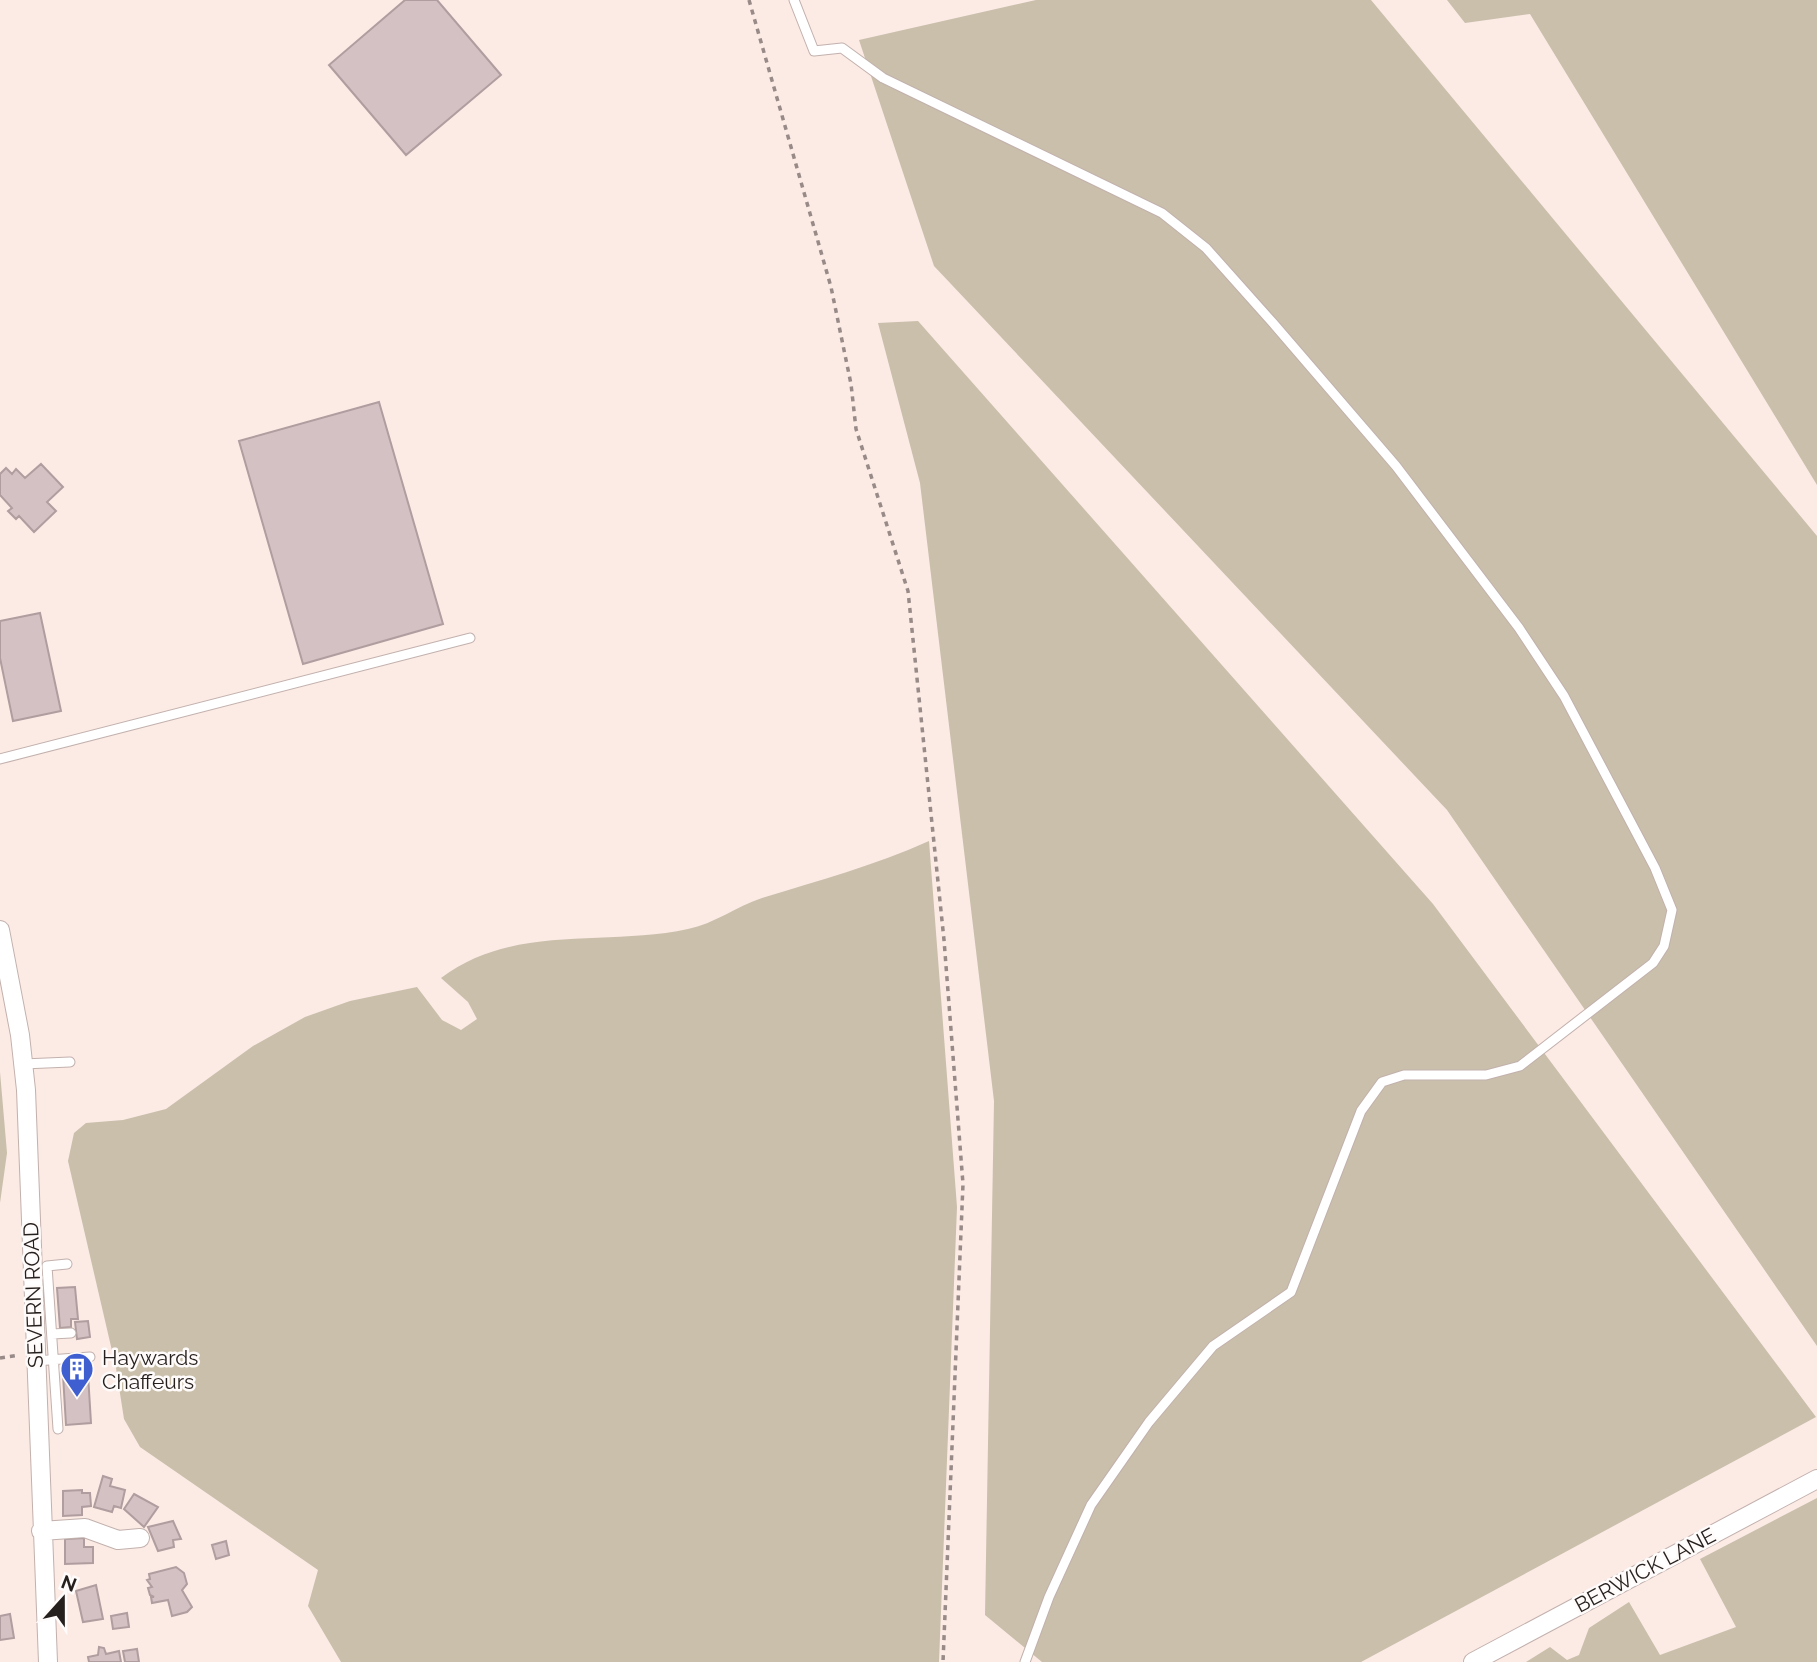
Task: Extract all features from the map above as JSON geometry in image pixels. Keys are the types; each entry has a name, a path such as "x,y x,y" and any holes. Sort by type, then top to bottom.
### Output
{"street":[{"name":"SEVERN ROAD","path":"0,930 11,976 23,1063 48,1662"},
{"name":"BERWICK LANE","path":"1474,1662 1817,1479"},
{"path":"41,1531 85,1528 118,1540 140,1538"}],"lane":[{"path":"794,0 814,51 842,48 883,78 1162,213 1206,248 1396,466 1519,628 1564,696 1655,867 1672,910 1664,946 1653,962 1520,1066 1486,1075 1404,1075 1382,1082 1361,1111 1291,1292 1213,1346 1149,1422 1091,1505 1049,1597 1025,1662"},
{"path":"0,759 470,638"},
{"path":"23,1063 70,1062"},
{"path":"58,1429 47,1266 67,1264"},
{"path":"52,1334 71,1333"},
{"path":"35,1361 90,1357"}],"path":[{"path":"749,0 831,287 851,384 856,429 908,591 944,940 963,1184 943,1662"}],"shaded area":[{"path":"1036,0 1371,0 1817,536 1817,1346 1447,810 934,266 859,40"},
{"path":"1447,0 1817,0 1817,485 1530,14 1465,23"},
{"path":"918,321 1433,904 1816,1417 1361,1662 1042,1662 985,1615 994,1101 920,483 878,323"},
{"path":"929,841 957,1207 939,1662 341,1662 308,1606 318,1570 140,1447 124,1419 116,1368 68,1161 74,1133 86,1123 123,1120 166,1109 253,1046 305,1017 350,1001 417,987 442,1020 461,1030 477,1019 468,1002 441,978 469,961 499,950 529,943 625,937 688,929 762,898 867,865"},
{"path":"0,1072 7,1153 0,1203"},
{"path":"1817,1498 1817,1662 1526,1662 1550,1647 1567,1660 1579,1655 1589,1628 1629,1602 1660,1655 1736,1627 1700,1559"}],"building":[{"path":"405,0 437,0 501,75 406,155 329,65"},
{"path":"379,402 443,624 303,664 239,441"},
{"path":"41,464 63,487 47,502 56,511 34,532 19,516 16,519 8,511 12,508 0,495 0,474 6,468 12,474 16,469 25,478"},
{"path":"40,613 61,711 13,721 0,658 0,621"},
{"path":"75,1287 78,1319 71,1319 71,1327 60,1328 57,1288"},
{"path":"88,1321 90,1337 77,1339 75,1322"},
{"name":"Haywards Chaffeurs","path":"70,1367 80,1367 81,1374 88,1374 91,1423 66,1425 63,1375 71,1375"},
{"path":"103,1476 112,1479 110,1486 125,1490 121,1508 114,1506 112,1512 94,1507"},
{"path":"82,1490 82,1493 90,1493 91,1506 82,1507 82,1515 63,1516 63,1491"},
{"path":"134,1494 158,1507 144,1527 124,1509"},
{"path":"173,1521 181,1539 173,1540 174,1547 158,1551 148,1527"},
{"path":"84,1538 84,1547 93,1547 93,1563 65,1564 65,1539"},
{"path":"226,1541 229,1555 216,1559 212,1545"},
{"path":"176,1567 184,1573 187,1584 182,1590 192,1607 187,1612 172,1616 168,1600 152,1603 151,1597 154,1597 150,1595 148,1588 152,1587 147,1580 150,1579 149,1574"},
{"path":"96,1585 103,1619 83,1622 76,1591"},
{"path":"127,1613 129,1627 113,1629 111,1616"},
{"path":"10,1614 14,1638 0,1640 0,1616"},
{"path":"99,1647 104,1648 106,1654 119,1651 121,1662 89,1662 88,1657 98,1655"},
{"path":"137,1649 139,1662 125,1662 123,1651"}],"place":[{"name":"Haywards Chaffeurs","path":"77,1399"}]}
